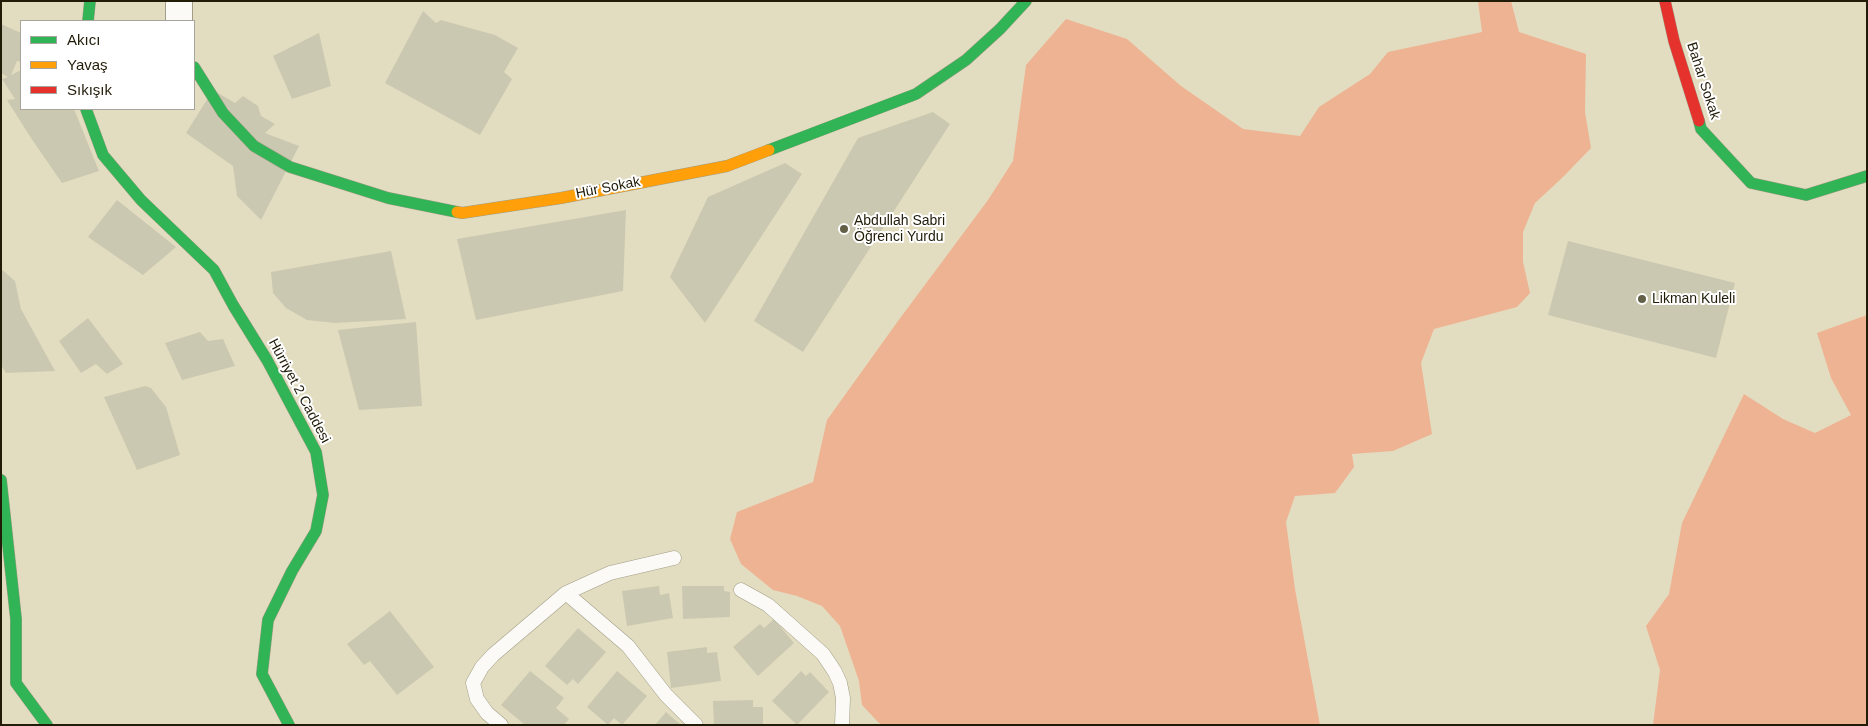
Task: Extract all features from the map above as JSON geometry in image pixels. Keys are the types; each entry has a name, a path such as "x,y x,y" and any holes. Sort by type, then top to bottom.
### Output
{"street":[{"path":"88,20 90,1"},
{"path":"179,1 179,20"},
{"name":"Hür Sokak","path":"195,69 223,113 254,146 290,167 388,198 462,213 561,198 727,166 841,124 916,94 935,82 966,60 1000,29 1026,1"},
{"name":"Bahar Sokak","path":"1665,1 1674,41 1701,129 1751,183 1806,195 1867,176"},
{"name":"Hürriyet 2 Caddesi","path":"86,110 104,154 141,200 214,270 233,306 267,360 316,452 323,495 316,531 292,571 268,620 262,674 289,725"},
{"path":"1,480 16,619 16,683 47,725"}],"lane":[{"path":"501,725 487,713 477,699 473,683 482,667 493,655 566,593 610,573 674,558"},
{"path":"742,590 768,605 822,654 835,672 840,683 843,698 842,725"},
{"path":"566,593 628,646 666,695 696,725"}],"shaded area":[{"path":"1478,1 1511,1 1519,32 1586,54 1585,112 1591,148 1535,203 1523,232 1523,262 1530,293 1517,307 1434,329 1421,363 1432,434 1393,451 1352,454 1354,467 1335,493 1295,496 1286,522 1295,589 1320,725 882,725 878,722 862,705 859,681 840,626 822,606 797,596 773,590 741,564 730,539 737,512 813,482 827,420 988,200 1013,161 1026,65 1066,19 1127,39 1181,86 1243,129 1300,136 1319,107 1370,74 1388,52 1482,32"},
{"path":"1867,315 1867,725 1653,725 1660,670 1646,626 1669,594 1682,523 1744,394 1783,419 1815,433 1851,415 1831,378 1817,333"}],"building":[{"path":"423,11 436,23 441,20 495,35 518,48 504,72 512,79 480,135 385,83"},
{"path":"1,24 20,33 20,62 17,61 11,75 20,70 20,110 74,110 99,171 62,183 7,100 15,99 2,79 8,77 1,73"},
{"path":"319,33 331,86 292,99 273,56"},
{"path":"213,90 235,103 243,96 258,106 261,116 275,124 265,133 299,146 261,220 237,196 233,166 186,133"},
{"name":"Abdullah Sabri Öğrenci Yurdu","path":"933,112 950,124 803,352 754,321 858,138"},
{"path":"785,163 802,174 705,323 670,277 708,197"},
{"path":"117,200 176,247 143,275 88,237"},
{"path":"626,210 623,291 476,320 457,239"},
{"name":"Likman Kuleli","path":"1568,241 1735,283 1716,358 1548,315"},
{"path":"391,251 406,319 335,323 307,320 286,308 273,293 271,272"},
{"path":"1,269 15,281 21,309 55,371 6,373 1,365"},
{"path":"88,318 123,364 107,374 96,364 81,373 59,341"},
{"path":"416,322 422,406 359,410 338,330"},
{"path":"200,332 208,341 223,339 235,366 182,380 165,343"},
{"path":"145,386 151,388 166,407 180,455 137,470 104,397"},
{"path":"659,586 660,595 669,593 673,618 627,626 622,591"},
{"path":"682,586 724,586 724,591 730,592 730,617 683,619"},
{"path":"390,611 434,667 397,695 370,661 364,665 347,644"},
{"path":"774,619 794,643 758,676 733,647 760,624 764,628"},
{"path":"578,628 606,652 578,684 573,679 567,685 545,666"},
{"path":"707,647 707,653 717,652 721,681 671,688 667,652"},
{"path":"530,671 564,698 556,708 569,719 564,725 525,725 501,705"},
{"path":"617,671 647,696 622,725 614,718 608,725 587,707"},
{"path":"801,671 806,676 810,672 829,692 797,725 772,701"},
{"path":"753,700 753,707 763,707 763,725 714,725 713,701"},
{"path":"666,712 681,725 655,725"}],"traffic: fast":[{"path":"88,20 90,1"},
{"path":"769,150 916,94 966,60 1000,29 1026,1"},
{"path":"195,69 223,113 254,146 290,167 388,198 457,212"},
{"path":"86,110 103,155 141,200 214,270 267,360 316,452 323,495 316,531 292,571 268,620 262,674 289,725"},
{"path":"1699,121 1701,129 1751,183 1806,195 1867,176"},
{"path":"1,480 16,619 16,683 47,725"}],"traffic: slow":[{"path":"457,212 462,213 561,198 727,166 769,150"}],"traffic: jam":[{"path":"1665,1 1674,41 1699,121"}],"place":[{"name":"Abdullah Sabri Öğrenci Yurdu","path":"844,229"},
{"name":"Likman Kuleli","path":"1642,299"}]}
